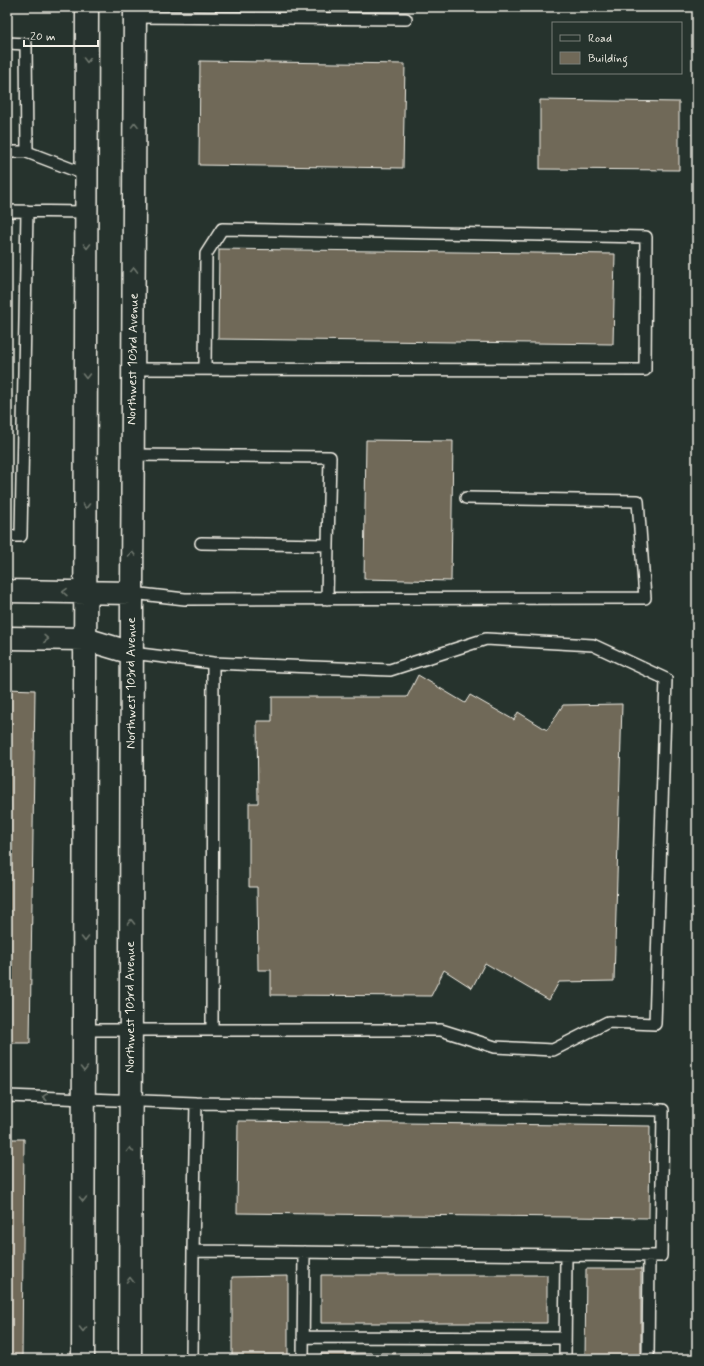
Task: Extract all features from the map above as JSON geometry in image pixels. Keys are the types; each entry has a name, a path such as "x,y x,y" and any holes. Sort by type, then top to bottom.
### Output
{"street":[{"path":"82,1359 87,7"},
{"name":"Northwest 103rd Avenue","path":"130,1359 130,798 135,12"},
{"path":"7,591 132,593"},
{"path":"7,638 85,639 132,653"}],"lane":[{"path":"135,12 406,19"},
{"path":"7,43 26,44 27,152"},
{"path":"7,152 27,152 87,175"},
{"path":"7,211 87,212"},
{"path":"7,536 21,536 28,211"},
{"path":"132,369 645,370 646,237 222,229 206,254 205,369"},
{"path":"132,455 330,457 327,599"},
{"path":"132,593 185,599 645,598 638,501 466,498"},
{"path":"201,543 328,545"},
{"path":"84,1030 441,1030 495,1048 553,1050 608,1022 655,1024 666,680 593,645 486,639 390,670 214,663 132,653"},
{"path":"212,1030 214,663"},
{"path":"7,1096 196,1103 663,1110 661,1256 566,1256 193,1250"},
{"path":"192,1359 196,1103"},
{"path":"303,1359 304,1252"},
{"path":"565,1359 566,1256"},
{"path":"648,1359 649,1256"},
{"path":"303,1337 566,1338"}],"building":[{"path":"200,61 405,64 403,168 199,165"},
{"path":"540,100 679,102 679,170 540,169"},
{"path":"219,249 615,254 613,344 218,339"},
{"path":"366,440 453,441 451,581 364,579"},
{"path":"418,675 465,703 470,695 514,720 518,712 547,730 563,705 622,704 614,981 559,982 549,1000 485,963 472,988 444,970 431,996 271,995 271,970 258,970 257,887 249,887 249,803 258,803 257,721 272,721 272,697 407,697"},
{"path":"7,689 35,690 30,1043 7,1043"},
{"path":"238,1121 650,1126 649,1218 237,1213"},
{"path":"7,1139 24,1139 22,1359 7,1359"},
{"path":"586,1269 641,1269 641,1359 585,1359"},
{"path":"321,1275 547,1275 547,1323 321,1323"},
{"path":"288,1276 288,1359 232,1359 232,1277"},
{"path":"321,1353 548,1353 548,1359 321,1359"}]}
